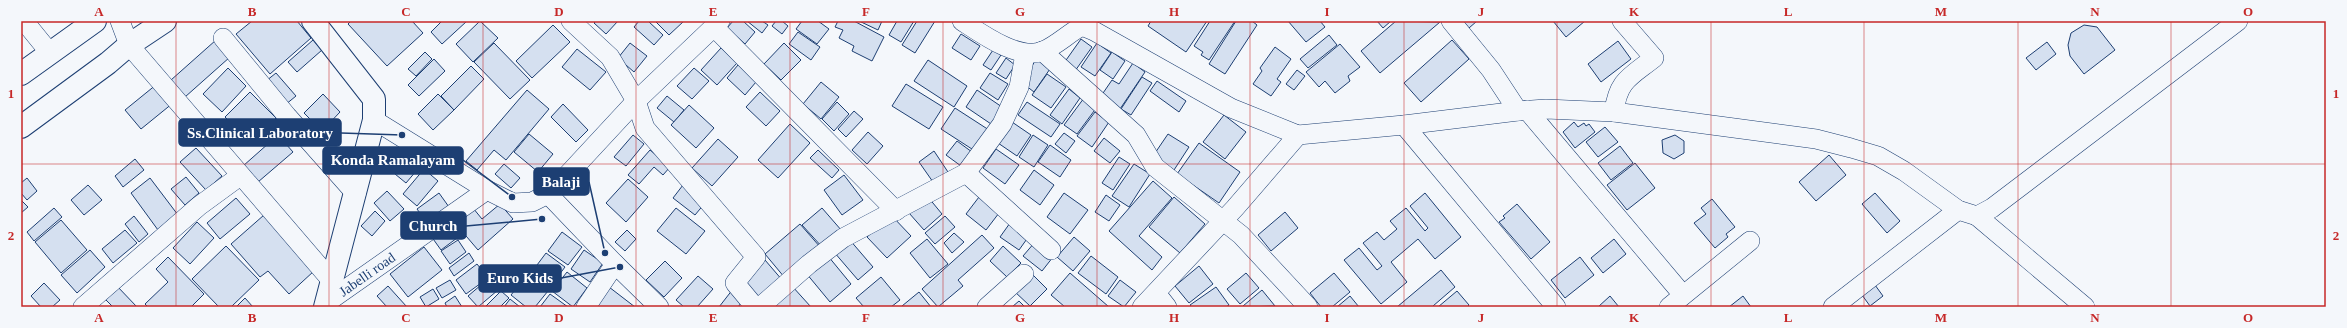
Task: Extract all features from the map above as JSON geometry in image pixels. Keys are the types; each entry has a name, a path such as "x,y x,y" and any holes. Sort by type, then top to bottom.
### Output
{"main road":[{"path":"21,74 95,21"},
{"path":"21,127 108,64 130,45 165,21"},
{"path":"313,21 374,99 374,120 356,194 325,305"}],"street":[{"path":"24,21 50,53"},
{"path":"120,21 130,45 240,176 331,280"},
{"path":"571,21 610,57 636,102 645,128 756,257 735,283 755,307"},
{"path":"962,21 1000,44 1034,52 1136,135 1155,167 1224,220 1241,235 1308,307"},
{"path":"1451,21 1676,301 1750,241"},
{"path":"1614,112 1616,94 1623,82 1654,58 1622,21"},
{"path":"1977,216 1998,204 2238,21"},
{"path":"374,120 487,190 512,203 532,202 548,194 636,102 717,24 896,211"},
{"path":"760,307 809,264 843,238 966,173 1002,124 1034,52 1083,24 1231,108 1298,136 1404,126 1546,108 1614,112 1816,139 1851,148 1878,156 1904,171 1958,210 1977,216 2085,307"},
{"path":"223,38 287,116 356,194"},
{"path":"1404,126 1556,307"},
{"path":"1142,307 1161,300 1224,220 1298,136"},
{"path":"966,173 1051,250"},
{"path":"83,307 199,206 240,176"},
{"name":"Jabelli road","path":"325,305 487,190"},
{"path":"548,194 615,264 659,307"},
{"path":"1833,307 1958,210"},
{"path":"586,307 615,264"},
{"path":"987,307 1024,274"}],"building":[{"path":"252,21 297,21 311,38 270,74 236,34"},
{"path":"351,21 412,21 423,33 387,66 348,24"},
{"path":"442,21 467,21 442,44 431,32"},
{"path":"480,21 498,38 473,62 456,44"},
{"path":"596,21 618,21 606,34 594,23"},
{"path":"639,21 648,21 663,35 654,45 634,27"},
{"path":"655,21 684,21 669,35"},
{"path":"733,21 743,21 755,32 745,44 727,28"},
{"path":"747,21 762,21 768,25 762,33"},
{"path":"776,21 782,21 788,26 782,34 772,26"},
{"path":"802,21 818,21 829,29 817,44 796,29"},
{"path":"838,21 854,21 884,37 872,61 852,51 854,46 839,38 843,30 835,27"},
{"path":"859,21 882,21 878,30"},
{"path":"897,21 914,21 901,42 889,35"},
{"path":"917,21 935,21 915,53 902,45"},
{"path":"1151,21 1207,21 1186,52 1148,26"},
{"path":"1210,21 1235,21 1209,60 1201,55 1203,52 1194,46"},
{"path":"1236,21 1252,21 1257,25 1225,74 1209,64"},
{"path":"1288,21 1320,21 1325,27 1306,42"},
{"path":"1377,21 1391,21 1383,28"},
{"path":"1396,21 1440,22 1380,73 1361,51"},
{"path":"1463,21 1477,21 1469,28"},
{"path":"1553,21 1585,21 1566,37"},
{"path":"553,25 570,42 532,78 516,61"},
{"path":"2084,25 2097,27 2115,50 2084,74 2070,56 2068,45 2071,33"},
{"path":"798,32 820,47 811,60 789,44"},
{"path":"961,34 980,46 971,60 952,48"},
{"path":"1329,35 1337,45 1308,68 1300,59"},
{"path":"1081,39 1092,47 1075,71 1064,63"},
{"path":"216,40 230,57 185,97 171,80"},
{"path":"313,40 322,50 297,72 288,62"},
{"path":"1452,40 1469,59 1421,102 1404,83"},
{"path":"1618,41 1631,59 1601,82 1588,64"},
{"path":"2047,42 2056,54 2036,70 2026,58"},
{"path":"494,43 530,80 510,99 474,62"},
{"path":"630,43 647,56 634,72 618,58"},
{"path":"784,43 801,60 781,80 764,64"},
{"path":"1097,43 1111,53 1095,76 1081,67"},
{"path":"1340,44 1360,67 1348,76 1350,81 1335,93 1325,81 1319,87 1306,72"},
{"path":"1275,47 1291,59 1277,79 1281,82 1271,96 1253,84 1262,71 1260,68"},
{"path":"721,48 737,63 717,85 701,70"},
{"path":"577,49 606,72 590,90 562,67"},
{"path":"993,50 1001,55 991,70 983,65"},
{"path":"425,52 432,59 416,76 408,69"},
{"path":"1112,52 1125,61 1113,79 1100,70"},
{"path":"1038,57 1052,66 1034,92 1025,85 1031,76 1027,73"},
{"path":"1006,58 1015,65 1006,79 996,73"},
{"path":"434,59 445,71 419,96 408,85"},
{"path":"928,60 967,86 954,107 914,81"},
{"path":"1133,63 1145,72 1120,109 1101,96 1112,80 1119,84"},
{"path":"738,65 756,82 745,95 727,78"},
{"path":"471,66 484,79 454,110 441,96"},
{"path":"228,68 246,86 222,112 203,94"},
{"path":"694,68 709,81 692,99 677,86"},
{"path":"1297,70 1305,76 1294,90 1286,84"},
{"path":"276,73 296,96 285,105 266,81"},
{"path":"990,73 1008,84 998,100 980,88"},
{"path":"1047,74 1066,87 1051,108 1032,95"},
{"path":"1142,77 1152,83 1131,115 1121,109"},
{"path":"1157,81 1186,101 1179,112 1150,91"},
{"path":"821,82 839,97 821,119 803,104"},
{"path":"157,84 173,103 141,129 125,110"},
{"path":"906,84 943,107 929,129 892,106"},
{"path":"1069,89 1080,98 1062,124 1050,115"},
{"path":"527,90 549,109 506,160 494,150 477,170 466,161"},
{"path":"977,90 1005,109 994,126 966,107"},
{"path":"250,92 276,118 251,143 225,117"},
{"path":"760,92 780,111 766,126 746,107"},
{"path":"323,94 340,112 322,131 304,113"},
{"path":"438,94 454,110 433,130 418,114"},
{"path":"667,96 684,110 674,122 657,108"},
{"path":"1084,98 1097,107 1077,134 1064,125"},
{"path":"837,102 849,114 834,131 822,119"},
{"path":"1027,102 1060,124 1051,137 1018,115"},
{"path":"563,104 588,130 576,142 551,117"},
{"path":"689,105 714,128 696,148 671,125"},
{"path":"955,108 989,130 975,151 941,129"},
{"path":"854,111 863,119 846,137 838,129"},
{"path":"1095,112 1109,122 1092,147 1077,136"},
{"path":"1224,115 1246,132 1225,159 1203,142"},
{"path":"1012,122 1031,135 1017,156 998,143"},
{"path":"1574,122 1578,127 1584,123 1586,126 1589,124 1595,132 1575,148 1563,132"},
{"path":"790,124 810,143 778,178 758,160"},
{"path":"1605,127 1618,142 1598,157 1586,142"},
{"path":"868,132 883,146 867,164 852,150"},
{"path":"1064,133 1075,141 1066,153 1055,144"},
{"path":"529,134 553,154 538,172 514,152"},
{"path":"1168,134 1189,147 1174,170 1153,156"},
{"path":"278,135 293,152 258,182 243,166"},
{"path":"633,135 644,144 626,166 614,157"},
{"path":"1033,135 1048,145 1034,167 1019,157"},
{"path":"1675,135 1684,141 1684,153 1674,159 1663,153 1662,140"},
{"path":"1104,138 1120,151 1110,163 1094,151"},
{"path":"718,139 738,157 712,186 692,168"},
{"path":"957,141 972,152 961,166 946,155"},
{"path":"1199,143 1240,172 1219,203 1177,174"},
{"path":"1050,145 1071,160 1060,177 1038,162"},
{"path":"1620,146 1633,163 1611,180 1598,163"},
{"path":"196,148 222,176 206,190 180,162"},
{"path":"996,149 1019,165 1005,184 983,168"},
{"path":"650,150 670,167 663,175 654,167 639,184 628,175"},
{"path":"818,150 839,170 832,178 810,158"},
{"path":"934,151 948,172 933,182 919,162"},
{"path":"1829,155 1846,175 1816,201 1799,182"},
{"path":"1119,157 1130,164 1113,190 1102,183"},
{"path":"135,159 144,170 123,187 115,176"},
{"path":"407,161 417,170 406,183 395,174"},
{"path":"1635,163 1655,188 1627,210 1607,185"},
{"path":"504,164 520,178 511,188 495,174"},
{"path":"1134,164 1150,174 1129,207 1112,196"},
{"path":"424,169 438,181 417,206 403,194"},
{"path":"1034,170 1054,185 1040,205 1020,190"},
{"path":"844,175 863,200 842,215 824,190"},
{"path":"186,177 199,193 185,205 171,189"},
{"path":"27,178 37,191 27,200 21,193 21,183"},
{"path":"150,178 178,215 158,230 131,193"},
{"path":"628,179 648,197 626,222 606,203"},
{"path":"1153,181 1172,198 1139,236 1162,257 1152,270 1109,231"},
{"path":"88,185 102,200 84,215 71,200"},
{"path":"683,185 705,203 695,215 673,198"},
{"path":"387,191 404,209 390,221 374,203"},
{"path":"439,193 449,207 427,223 417,209"},
{"path":"1064,193 1088,210 1070,234 1047,217"},
{"path":"1425,193 1461,237 1435,259 1418,239 1391,262 1407,282 1381,304 1344,260 1359,248 1377,270 1382,266 1363,243 1377,232 1384,240 1397,229 1390,221 1406,208 1425,231 1428,228 1410,206"},
{"path":"1875,193 1900,221 1887,233 1862,204"},
{"path":"1106,195 1120,205 1109,221 1095,212"},
{"path":"928,197 942,214 924,230 909,213"},
{"path":"979,197 999,213 986,230 966,214"},
{"path":"1174,197 1205,224 1180,253 1149,227"},
{"path":"236,198 250,214 220,239 207,223"},
{"path":"1712,199 1735,227 1726,234 1728,237 1715,248 1694,223 1706,214 1701,208"},
{"path":"21,200 28,207 21,213"},
{"path":"500,204 513,219 478,250 455,223 473,208 482,219"},
{"path":"1517,204 1550,242 1531,259 1499,222 1505,218 1503,216"},
{"path":"54,208 62,217 34,241 27,232"},
{"path":"676,208 705,231 686,254 657,231"},
{"path":"822,208 842,231 823,248 802,225"},
{"path":"375,211 385,221 372,236 361,226"},
{"path":"1285,212 1298,228 1271,251 1258,235"},
{"path":"264,215 314,271 289,294 268,271 260,277 231,244"},
{"path":"891,215 911,236 887,258 867,237"},
{"path":"134,216 148,234 139,242 125,224"},
{"path":"945,216 955,227 935,244 925,233"},
{"path":"61,220 87,250 61,273 35,242"},
{"path":"197,222 214,238 190,264 173,248"},
{"path":"1010,223 1029,236 1019,250 1000,237"},
{"path":"447,224 457,238 441,250 431,236"},
{"path":"800,224 821,248 785,278 765,254"},
{"path":"125,230 137,243 113,263 102,249"},
{"path":"627,230 636,239 625,251 615,242"},
{"path":"562,232 582,247 568,265 548,251"},
{"path":"954,233 964,242 952,253 944,243"},
{"path":"982,235 994,248 958,280 963,286 938,307 922,289"},
{"path":"1074,237 1090,251 1073,271 1057,257"},
{"path":"849,239 873,267 858,280 834,252"},
{"path":"927,239 948,264 930,278 910,253"},
{"path":"1614,239 1626,254 1603,273 1591,258"},
{"path":"458,240 466,252 450,264 441,251"},
{"path":"1035,242 1053,257 1042,271 1023,256"},
{"path":"226,246 259,280 231,307 219,307 192,279"},
{"path":"1003,246 1021,263 1007,277 990,261"},
{"path":"424,247 442,270 408,297 390,274"},
{"path":"90,250 105,267 77,293 61,275"},
{"path":"584,250 603,263 590,282 571,269"},
{"path":"469,253 474,261 454,276 449,268"},
{"path":"546,253 565,267 550,287 531,273"},
{"path":"828,256 851,284 830,302 806,273"},
{"path":"1091,256 1118,277 1106,294 1078,273"},
{"path":"168,257 204,294 191,307 148,307 145,304 168,282 156,269"},
{"path":"1580,257 1594,275 1565,298 1551,280"},
{"path":"765,260 783,281 758,302 741,281"},
{"path":"665,261 682,278 664,297 646,280"},
{"path":"477,264 488,278 466,294 456,280"},
{"path":"1199,266 1213,284 1189,303 1175,286"},
{"path":"1441,270 1455,287 1433,306 1434,307 1397,307"},
{"path":"567,272 587,288 573,307 552,291"},
{"path":"1031,273 1047,289 1030,306 1014,291"},
{"path":"1070,273 1109,307 1065,307 1051,295"},
{"path":"1246,273 1259,288 1240,304 1227,289"},
{"path":"1334,273 1350,292 1332,307 1321,307 1310,293"},
{"path":"527,275 548,291 535,307 526,307 511,295"},
{"path":"698,276 713,289 697,307 684,307 676,300"},
{"path":"881,277 900,300 891,307 864,307 856,298"},
{"path":"488,279 498,290 478,307 468,296"},
{"path":"450,280 456,290 442,298 436,288"},
{"path":"1120,280 1136,292 1124,307 1108,296"},
{"path":"44,283 60,300 52,307 41,307 31,296"},
{"path":"116,285 137,307 113,307 103,297"},
{"path":"1875,285 1883,296 1870,306 1862,295"},
{"path":"388,286 407,307 387,307 377,296"},
{"path":"792,286 811,307 769,307"},
{"path":"609,287 635,307 594,307"},
{"path":"1216,287 1229,305 1226,307 1192,307 1190,305"},
{"path":"433,289 439,299 426,307 420,297"},
{"path":"733,289 745,298 738,307 719,307"},
{"path":"1262,290 1275,306 1243,306"},
{"path":"501,291 509,298 500,307 485,307"},
{"path":"1457,291 1469,305 1467,307 1438,307"},
{"path":"919,292 931,307 902,306"},
{"path":"550,294 568,307 540,307"},
{"path":"455,296 462,307 447,307 445,303"},
{"path":"1350,296 1359,307 1337,307"},
{"path":"1610,296 1619,307 1598,307"},
{"path":"1743,296 1751,307 1729,307"},
{"path":"245,298 253,307 236,307"},
{"path":"510,299 520,307 504,307"},
{"path":"1019,301 1025,307 1012,307"}],"place":[{"name":"Ss.Clinical Laboratory","path":"402,135"},
{"name":"Konda Ramalayam","path":"512,197"},
{"name":"Church","path":"542,219"},
{"name":"Balaji","path":"605,253"},
{"name":"Euro Kids","path":"620,267"}]}
